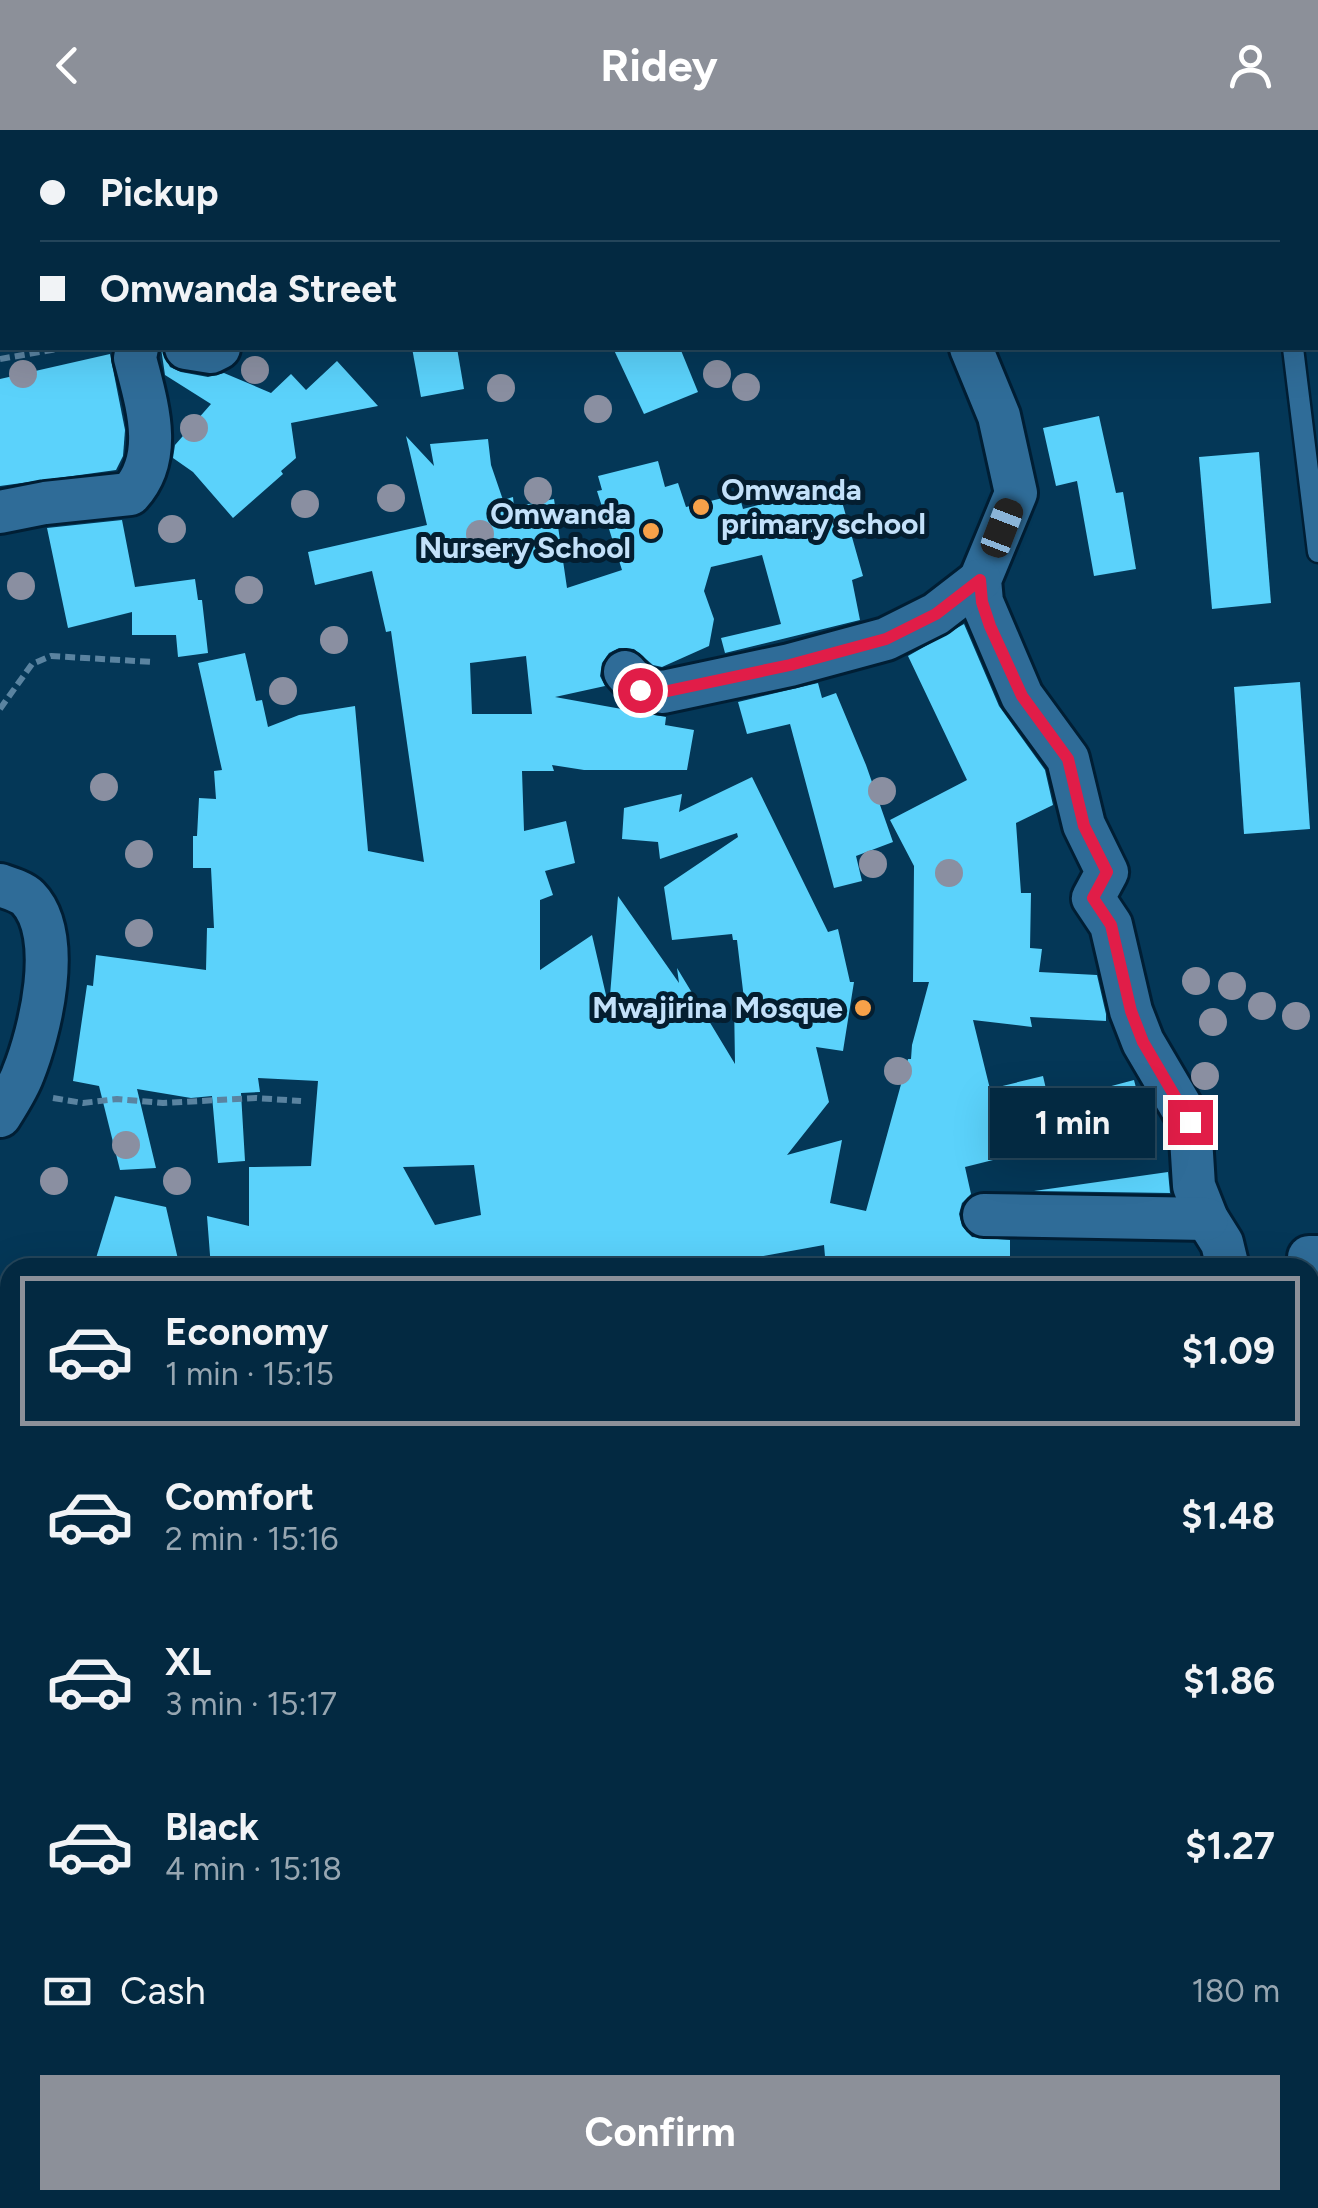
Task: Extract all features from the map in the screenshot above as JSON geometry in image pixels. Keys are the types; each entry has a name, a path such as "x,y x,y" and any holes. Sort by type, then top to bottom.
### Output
{"street":[{"path":"0,512 46,502 130,494 143,480 151,446 136,350"},
{"path":"972,350 999,416 1016,493 980,580 982,602 1022,696 1068,759 1084,826 1107,872 1093,898 1111,925 1131,1011 1143,1042 1190,1122 1194,1186 1226,1258"},
{"path":"625,672 640,690 663,692 790,665 886,639 936,614 980,580"},
{"path":"0,884 27,897 40,916 47,947 38,1029 23,1076 0,1116"},
{"path":"984,1215 1207,1219"}],"lane":[{"path":"1293,350 1318,552"}],"path":[{"path":"0,359 52,350"},
{"path":"0,709 32,664 51,656 154,662"},
{"path":"0,1116 36,1099 56,1098 163,1103 256,1098 301,1101"}],"building":[{"path":"161,350 170,367 181,372 208,377 224,373 271,393 291,374 306,390 337,361 378,406 291,423 296,458 233,518 193,472 173,458 175,445 211,404 165,375"},
{"path":"412,350 457,350 464,389 421,397"},
{"path":"614,350 681,350 698,392 644,414"},
{"path":"110,354 125,430 123,456 116,470 0,486 0,379"},
{"path":"1099,416 1116,493 1123,492 1136,569 1094,576 1077,481 1056,486 1043,428"},
{"path":"406,436 434,466 430,444 488,439 491,465 503,500 513,497 514,507 554,499 567,588 622,570 597,491 602,490 598,476 658,461 665,487 678,483 686,507 739,494 743,509 837,484 863,576 852,580 860,620 725,653 721,638 781,624 762,555 711,567 704,591 714,619 709,646 662,667 653,665 634,649 619,648 602,663 600,676 605,686 555,697 666,717 665,725 694,730 687,770 584,770 552,765 554,771 522,771 524,831 566,821 575,863 545,871 553,895 540,900 540,970 592,935 609,1008 618,896 679,983 677,968 735,1064 734,1000 744,999 737,940 733,940 732,934 672,940 664,887 738,837 737,833 660,859 658,842 622,839 624,808 682,794 679,812 752,777 828,932 838,929 850,982 854,982 843,1051 816,1047 829,1102 787,1155 842,1140 830,1203 866,1211 911,1059 929,982 913,982 914,866 890,820 967,780 908,656 964,624 999,706 1045,770 1053,805 1016,823 1021,893 1031,893 1030,948 1042,949 1039,972 1097,975 1106,1014 1106,1021 1030,1017 1032,1027 973,1020 990,1089 1043,1076 1053,1119 1108,1102 1104,1088 1134,1080 1145,1122 965,1167 971,1194 962,1203 962,1226 972,1237 1010,1240 1010,1258 825,1258 824,1245 752,1258 210,1258 207,1216 249,1226 249,1167 311,1166 318,1081 258,1078 260,1092 241,1093 245,1161 218,1163 212,1096 191,1098 137,1089 156,1168 120,1170 99,1086 73,1081 87,985 93,986 96,955 206,970 207,928 214,928 211,868 193,868 193,836 197,836 199,798 216,799 214,771 222,770 198,663 245,653 256,701 262,700 268,727 299,715 355,706 368,851 424,862 391,631 386,632 372,571 315,585 308,552 427,525","holes":["526,656 532,714 472,714 470,663","474,1165 481,1215 435,1225 403,1167"]},
{"path":"1259,452 1271,603 1212,609 1199,457"},
{"path":"122,520 135,587 195,579 198,600 202,600 208,653 178,657 176,635 132,635 132,612 68,628 47,528"},
{"path":"1300,682 1310,829 1244,834 1234,687"},
{"path":"818,683 822,698 836,693 893,842 856,856 862,881 834,888 790,724 747,734 738,702"},
{"path":"1168,1172 1170,1193 1034,1191"},
{"path":"115,1196 166,1207 178,1258 96,1258"}],"place":[{"name":"Omwanda primary school","path":"701,507"},
{"name":"Omwanda Nursery School","path":"651,531"},
{"name":"Mwajirina Mosque","path":"863,1008"}],"route":[{"path":"640,690 663,692 790,665 886,639 936,614 980,580 990,626 1022,696 1068,759 1084,826 1107,872 1093,898 1111,925 1131,1011 1143,1042 1190,1122"}]}
